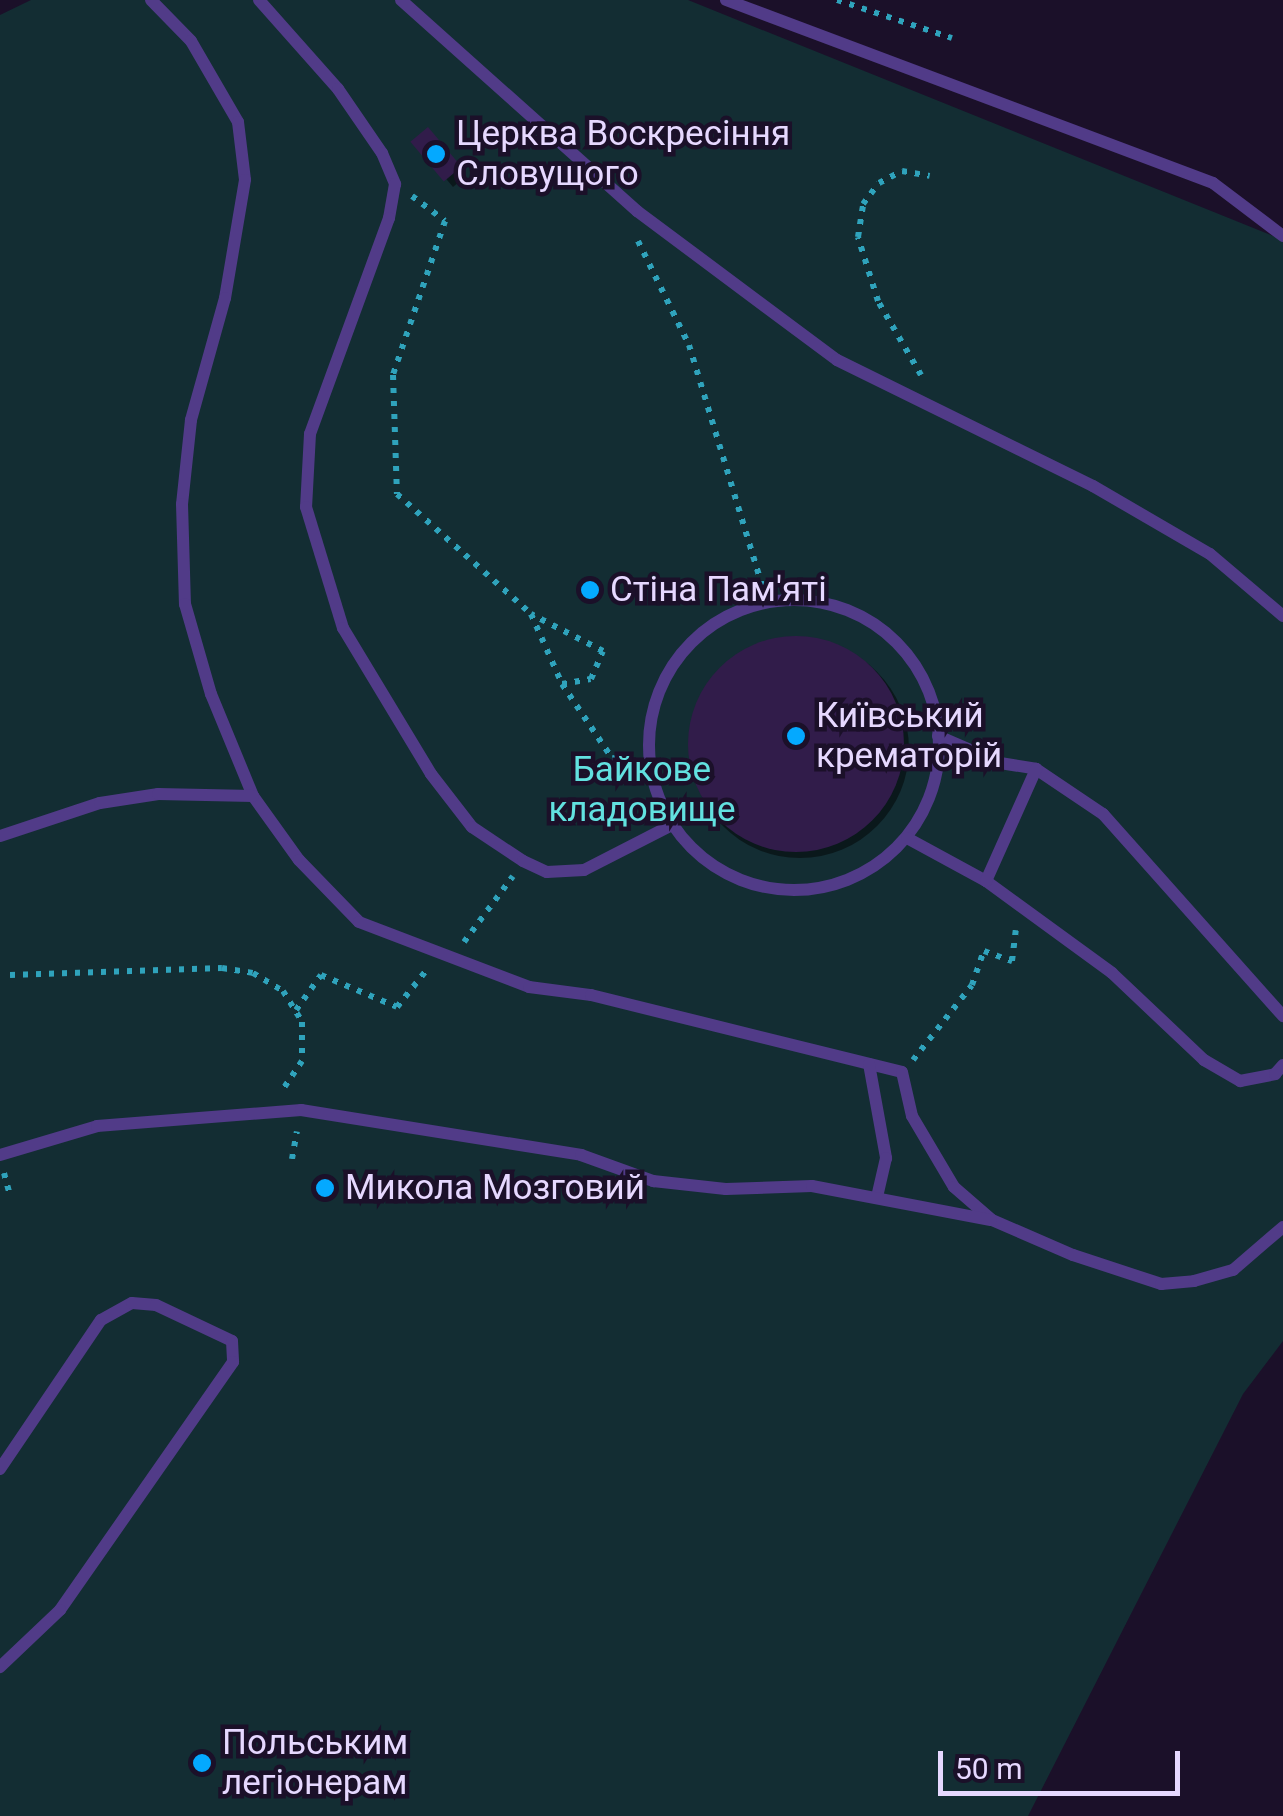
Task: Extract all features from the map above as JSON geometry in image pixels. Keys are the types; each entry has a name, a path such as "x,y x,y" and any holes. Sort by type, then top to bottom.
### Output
{"lane":[{"path":"150,0 191,42 238,122 245,180 225,298 191,420 182,504 185,604 211,694 252,796 299,860 360,922 528,987 610,1000 902,1072 912,1116 954,1187 992,1220"},
{"path":"259,0 338,89 382,153 394,184 389,218 310,434 306,507 343,628 441,787 472,828 523,861 547,872 584,870 672,824"},
{"path":"400,0 636,211 749,299 837,360 1093,486 1210,554 1283,616"},
{"path":"726,0 1212,183 1283,236"},
{"path":"812,600 855,612 892,636 920,671 937,712 930,800 907,838 873,868 831,886 786,891 742,881 715,866 672,824 650,764 650,720 664,678 690,642 725,616 767,601 812,600"},
{"path":"938,736 1000,762 1036,769 1104,814 1283,1016"},
{"path":"986,881 1036,769"},
{"path":"0,836 100,803 158,794 252,796"},
{"path":"907,838 986,881 1112,973 1204,1060 1240,1081 1274,1074 1283,1064"},
{"path":"869,1064 886,1158 877,1197"},
{"path":"0,1155 98,1126 301,1110 412,1124 581,1155 653,1181 726,1189 812,1186 992,1220 1161,1284 1233,1270 1283,1227"},
{"path":"0,1469 101,1320 132,1303 156,1306 232,1342 234,1362 60,1610 0,1667"}],"path":[{"path":"837,0 952,38"},
{"path":"857,5 868,0"},
{"path":"930,176 902,171 879,183 863,204 858,237 890,325 932,388"},
{"path":"394,184 445,221 392,375 397,494 531,614 603,651 591,680 562,684"},
{"path":"630,223 689,345 767,601"},
{"path":"531,614 562,684 612,758 650,764"},
{"path":"482,922 504,889"},
{"path":"924,1047 972,985 984,950 1012,960 1017,931 1001,920"},
{"path":"10,975 222,968 254,973 283,990 302,1022 302,1061 279,1094 240,1113"},
{"path":"295,1011 322,975 397,1007 410,983 418,985 425,974"}],"green space":[{"name":"Байкове кладовище","path":"31,0 688,0 1283,240 1283,1341 1243,1394 1028,1816 0,1816 0,15"}],"building":[{"name":"Церква Воскресіння Словущого","path":"428,127 461,167 444,182 410,142"},
{"name":"Київський крематорій","path":"796,636 837,644 872,668 896,703 904,744 896,785 872,820 837,844 796,852 755,844 720,820 696,785 688,744 696,703 720,668 755,644"}],"place":[{"name":"Церква Воскресіння Словущого","path":"436,154"},
{"name":"Стіна Пам'яті","path":"590,590"},
{"name":"Київський крематорій","path":"796,736"},
{"name":"Микола Мозговий","path":"325,1188"},
{"name":"Польським легіонерам","path":"202,1763"}]}
